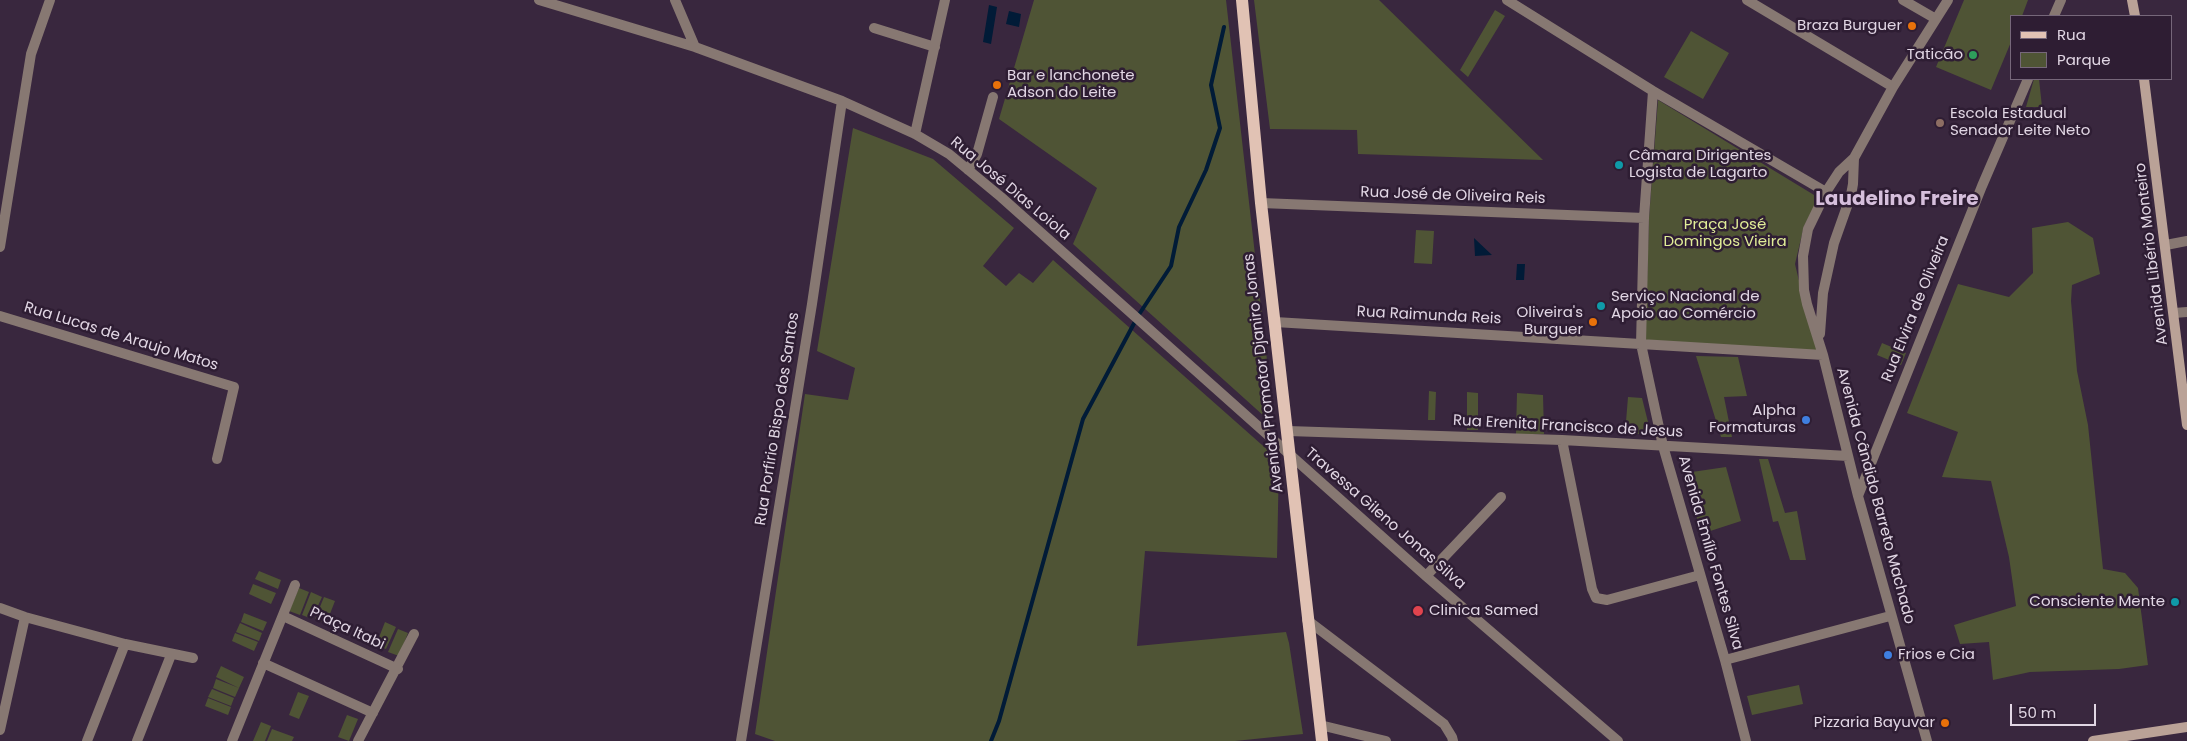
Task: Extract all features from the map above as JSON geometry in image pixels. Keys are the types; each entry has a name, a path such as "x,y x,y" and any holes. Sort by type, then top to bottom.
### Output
{"main road":[{"name":"Avenida Promotor Djaniro Jonas","path":"1242,0 1261,203 1322,741"},
{"path":"2132,0 2134,15"},
{"name":"Avenida Libério Monteiro","path":"2144,80 2187,425"},
{"path":"2093,741 2187,727"}],"street":[{"path":"0,247 28,68 50,0"},
{"name":"Rua José Dias Loiola","path":"540,0 695,47 842,101 915,134 949,154 1002,197 1291,457"},
{"path":"674,0 695,47"},
{"path":"915,134 945,0"},
{"path":"1507,0 1653,91 1826,192"},
{"path":"1747,0 1893,87"},
{"path":"1904,0 1936,19"},
{"path":"1822,350 1804,290 1803,256 1808,229 1826,192 1839,172 1854,158 1893,87 1948,0"},
{"path":"2054,15 2061,0"},
{"path":"874,28 935,47"},
{"name":"Rua Elvira de Oliveira","path":"1858,496 1982,186 2028,80"},
{"path":"1653,91 1644,218 1641,344 1822,350"},
{"path":"968,170 977,154 993,97"},
{"name":"Rua Porfirio Bispo dos Santos","path":"741,741 812,304 842,101"},
{"path":"1822,350 1820,317 1823,293 1834,243 1851,195 1854,178 1854,158"},
{"path":"1839,172 1854,178"},
{"name":"Rua José de Oliveira Reis","path":"1261,203 1644,218"},
{"path":"2166,245 2187,241"},
{"path":"2174,314 2187,312"},
{"name":"Rua Lucas de Araujo Matos","path":"0,316 234,387 217,458"},
{"name":"Rua Raimunda Reis","path":"1275,322 1641,344"},
{"name":"Avenida Emílio Fontes Silva","path":"1641,344 1663,446 1725,660 1746,741"},
{"name":"Avenida Cândido Barreto Machado","path":"1822,350 1890,616 1927,741"},
{"name":"Rua Erenita Francisco de Jesus","path":"1288,430 1562,440 1848,456"},
{"path":"1562,440 1592,589 1596,598 1606,600 1700,575"},
{"name":"Travessa Gileno Jonas Silva","path":"1291,457 1618,741"},
{"path":"1426,576 1501,497"},
{"path":"232,741 295,585"},
{"path":"0,608 25,617 125,644 192,658"},
{"name":"Praça Itabi","path":"283,616 398,669"},
{"path":"1725,660 1890,616"},
{"path":"0,730 25,617"},
{"path":"1307,620 1444,724 1452,737 1452,741"},
{"path":"358,741 398,669 414,634"},
{"path":"87,741 125,644"},
{"path":"137,741 171,655"},
{"path":"263,663 373,714"},
{"path":"1320,725 1386,741"}],"green space":[{"path":"1034,0 1226,0 1273,413 1265,417 1073,244 1097,188 999,119"},
{"path":"1254,0 1379,0 1543,160 1358,154 1357,130 1270,129"},
{"name":"Taticão","path":"1964,0 2028,0 2022,15 2010,15 2010,44 1991,90 1936,67"},
{"path":"1495,10 1505,16 1468,77 1460,70"},
{"path":"1691,31 1729,53 1703,99 1664,77"},
{"path":"2034,80 2039,80 2042,107 2026,107"},
{"name":"Praça José Domingos Vieira","path":"1658,100 1819,198 1804,226 1795,264 1804,302 1821,351 1645,341 1649,218"},
{"path":"853,128 933,159 1014,228 983,266 1006,286 1019,273 1033,283 1053,260 1279,460 1277,558 1145,551 1137,646 1286,632 1303,734 1235,741 775,741 755,734 805,394 848,400 855,368 817,351"},
{"path":"2068,222 2093,238 2100,274 2072,285 2071,301 2077,371 2088,425 2103,569 2125,573 2138,588 2148,665 2119,669 2030,672 1993,680 1989,642 1960,644 1954,625 2016,606 2009,557 1991,481 1942,477 1958,432 1907,413 1958,284 2009,297 2033,273 2032,228"},
{"path":"1416,230 1434,231 1432,264 1414,263"},
{"path":"1882,343 1906,353 1901,365 1877,355"},
{"path":"1696,356 1738,357 1747,396 1724,397 1732,437 1721,437"},
{"path":"1429,391 1436,392 1435,420 1428,420"},
{"path":"1467,392 1478,393 1478,430 1467,430"},
{"path":"1517,393 1543,395 1544,434 1516,434"},
{"path":"1628,397 1642,398 1651,434 1625,434"},
{"path":"1759,459 1768,459 1785,513 1797,511 1806,560 1790,560 1778,521 1773,522"},
{"path":"1726,467 1741,521 1701,534 1685,473"},
{"path":"259,571 281,580 278,589 255,579"},
{"path":"253,584 276,593 271,604 249,594"},
{"path":"299,588 309,592 300,615 289,611"},
{"path":"311,592 322,597 312,619 302,615"},
{"path":"324,597 335,601 326,624 315,619"},
{"path":"244,613 267,622 263,631 241,622"},
{"path":"385,622 396,627 386,649 376,645"},
{"path":"240,623 262,633 259,641 236,632"},
{"path":"398,629 408,633 399,656 388,652"},
{"path":"235,633 258,642 254,651 232,641"},
{"path":"221,666 244,677 239,688 216,677"},
{"path":"216,679 239,688 235,697 213,688"},
{"path":"1799,685 1803,704 1752,715 1747,696"},
{"path":"212,689 234,698 231,706 208,697"},
{"path":"298,692 309,696 299,719 289,715"},
{"path":"208,698 231,707 228,715 205,706"},
{"path":"347,715 358,719 349,741 338,737"},
{"path":"261,722 271,726 265,741 253,741"},
{"path":"272,729 294,737 292,741 267,741"}],"water":[{"path":"989,5 997,7 991,44 983,42"},
{"path":"1009,11 1021,14 1019,27 1006,24"},
{"path":"1474,238 1492,255 1475,256"},
{"path":"1517,264 1525,264 1524,280 1516,280"}],"waterway":[{"path":"991,741 999,721 1083,419 1138,316 1171,266 1179,227 1206,170 1220,128 1211,85 1224,27"}],"place":[{"name":"Braza Burguer","path":"1912,26"},
{"name":"Taticão","path":"1973,55"},
{"name":"Bar e lanchonete Adson do Leite","path":"997,85"},
{"name":"Escola Estadual Senador Leite Neto","path":"1940,123"},
{"name":"Câmara Dirigentes Logista de Lagarto","path":"1619,165"},
{"name":"Serviço Nacional de Apoio ao Comércio","path":"1601,306"},
{"name":"Oliveira's Burguer","path":"1593,322"},
{"name":"Alpha Formaturas","path":"1806,420"},
{"name":"Consciente Mente","path":"2175,602"},
{"name":"Clinica Samed","path":"1418,611"},
{"name":"Frios e Cia","path":"1888,655"},
{"name":"Pizzaria Bayuvar","path":"1945,723"}],"district":[{"name":"Laudelino Freire","path":"1897,200"}]}
